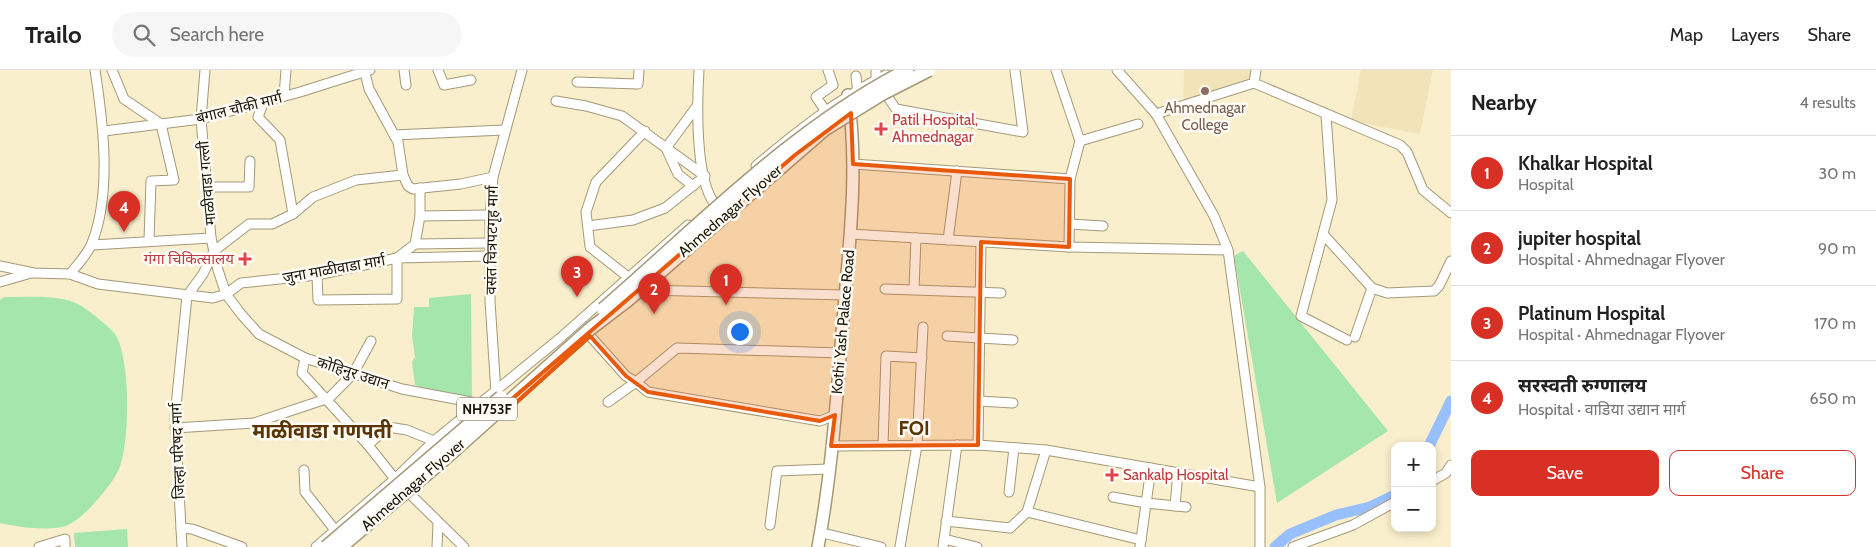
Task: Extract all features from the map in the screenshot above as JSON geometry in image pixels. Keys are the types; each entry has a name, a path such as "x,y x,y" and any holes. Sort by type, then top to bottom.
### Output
{"highway":[{"name":"Ahmednagar Flyover","path":"326,547 802,137 839,109 908,70"},
{"name":"Ahmednagar Flyover","path":"341,547 447,457 590,329 628,300 824,130 882,94 929,70"}],"main road":[{"name":"Kothi Yash Palace Road","path":"818,547 832,446 850,234 856,114 853,92"}],"street":[{"path":"70,274 92,245 102,200 104,131 95,70"},
{"path":"112,70 124,99 161,124 174,180 151,181 149,240"},
{"name":"माळीवाडा गल्ली","path":"205,70 202,119 211,238 226,294"},
{"path":"284,96 286,70"},
{"path":"404,70 406,85"},
{"path":"438,70 444,85 471,80"},
{"name":"वसंत चित्रपटगृह मार्ग","path":"494,392 490,256 490,216 493,177 504,130 522,70"},
{"path":"577,82 638,84 639,70"},
{"path":"699,70 697,106 706,192 714,203"},
{"path":"825,110 816,96 833,85 828,70"},
{"path":"853,92 857,73 876,75 896,70"},
{"path":"352,546 590,336 646,290 804,152 856,114 885,96 939,70"},
{"path":"876,75 885,96 896,109 1022,132 1015,70"},
{"path":"1056,70 1080,141 1070,179 1069,248"},
{"path":"1117,70 1156,114 1214,216 1228,250 1260,487 1260,547"},
{"path":"1254,83 1256,70"},
{"path":"367,72 369,89 398,142 403,175 408,186 413,189 461,184 493,177"},
{"name":"बंगाल चौकी मार्ग","path":"104,131 202,119 367,72"},
{"path":"316,547 395,479 434,442 559,339 628,276 788,138 876,75"},
{"path":"1156,114 1254,83 1404,148 1423,190 1451,213"},
{"path":"264,101 258,117 280,140 293,214"},
{"path":"556,101 586,106 622,116 705,176"},
{"path":"666,148 697,106"},
{"path":"1326,115 1332,200 1301,316 1351,338 1372,288"},
{"path":"1080,141 1138,124"},
{"path":"394,134 504,130"},
{"path":"628,276 590,247 586,212 596,182 645,131"},
{"path":"666,148 678,174 693,186"},
{"path":"207,187 249,187 250,161"},
{"path":"853,164 1070,179"},
{"path":"948,240 957,172"},
{"path":"187,296 203,274 214,251 249,224 272,224 293,214 312,197 356,180 403,175"},
{"path":"588,226 633,220 665,208 705,176"},
{"path":"420,188 420,216 415,244 490,243"},
{"path":"420,216 490,216"},
{"path":"1070,224 1103,226"},
{"path":"850,234 1069,248 1228,250"},
{"path":"1323,234 1372,288 1387,293 1434,291 1439,286 1451,262"},
{"path":"92,245 149,240 211,238"},
{"path":"914,289 916,238"},
{"path":"978,445 981,242"},
{"name":"जुना माळीवाडा मार्ग","path":"226,294 241,283 317,275 397,258 415,244"},
{"path":"317,275 318,300 397,300 397,258 490,256"},
{"path":"34,272 2,281 2,266 34,272 70,274 98,284 187,296 213,298 226,294"},
{"path":"885,289 1001,293"},
{"path":"646,290 845,295"},
{"name":"कोहिनुर उद्यान","path":"226,294 259,334 305,358 402,389 482,404"},
{"name":"जिल्हा परिषद मार्ग","path":"182,547 174,416 187,296"},
{"path":"900,547 917,445 924,328"},
{"path":"590,336 626,376 648,392 820,421 835,415"},
{"path":"947,336 1013,340"},
{"path":"175,428 254,423 327,400 353,374 371,341"},
{"path":"608,402 636,382 677,348 840,353"},
{"path":"883,445 886,356 922,358"},
{"path":"305,358 302,373 368,445 395,479"},
{"path":"494,392 509,409"},
{"path":"979,401 1013,403"},
{"path":"482,404 496,420"},
{"path":"368,445 388,427 407,430 434,442"},
{"path":"957,445 943,543 977,547"},
{"path":"832,446 978,445 1046,450 1260,487"},
{"path":"1009,492 1014,448"},
{"path":"946,521 1010,528 1027,512 1046,450"},
{"path":"1027,512 1140,543 1151,468"},
{"path":"770,525 777,471 829,469"},
{"path":"304,470 305,492 335,530"},
{"path":"1175,506 1178,472"},
{"path":"1436,479 1449,472"},
{"path":"410,494 438,524 464,547"},
{"path":"1113,497 1146,503 1186,506"},
{"path":"1293,547 1353,525 1391,504"},
{"path":"437,547 438,524"},
{"path":"181,528 192,529 242,547"},
{"path":"827,534 880,547"},
{"path":"39,547 65,539 65,547"}],"highlighted area":[{"path":"851,113 853,164 1070,179 1069,247 981,242 978,445 831,446 835,415 820,421 648,392 626,376 590,336 509,409 505,405 795,155"}],"shaded area":[{"name":"Ahmednagar College","path":"1184,70 1256,70 1254,83 1183,105"},
{"path":"1361,70 1433,70 1420,134 1351,121"}],"green space":[{"path":"1243,251 1388,431 1277,503 1234,256"},
{"path":"471,294 472,400 437,393 415,385 412,362 415,357 412,336 414,307 429,307 429,298"},
{"path":"4,297 63,299 84,307 115,334 124,362 127,421 123,457 119,469 110,484 82,516 61,527 34,528 0,523 0,300"},
{"path":"127,529 128,547 75,547 74,533"}],"waterway":[{"path":"1431,442 1451,401"},
{"path":"1275,547 1290,534 1336,515 1370,507 1391,497"}],"place":[{"name":"Ahmednagar College","path":"1205,91"},
{"name":"Patil Hospital, Ahmednagar","path":"881,129"},
{"name":"सरस्वती रुग्णालय","path":"124,232"},
{"name":"गंगा चिकित्सालय","path":"245,259"},
{"name":"Platinum Hospital","path":"577,297"},
{"name":"Khalkar Hospital","path":"726,305"},
{"name":"jupiter hospital","path":"654,314"},
{"name":"Sankalp Hospital","path":"1112,475"}],"district":[{"name":"FOI","path":"914,428"},
{"name":"माळीवाडा गणपती","path":"322,431"}]}
